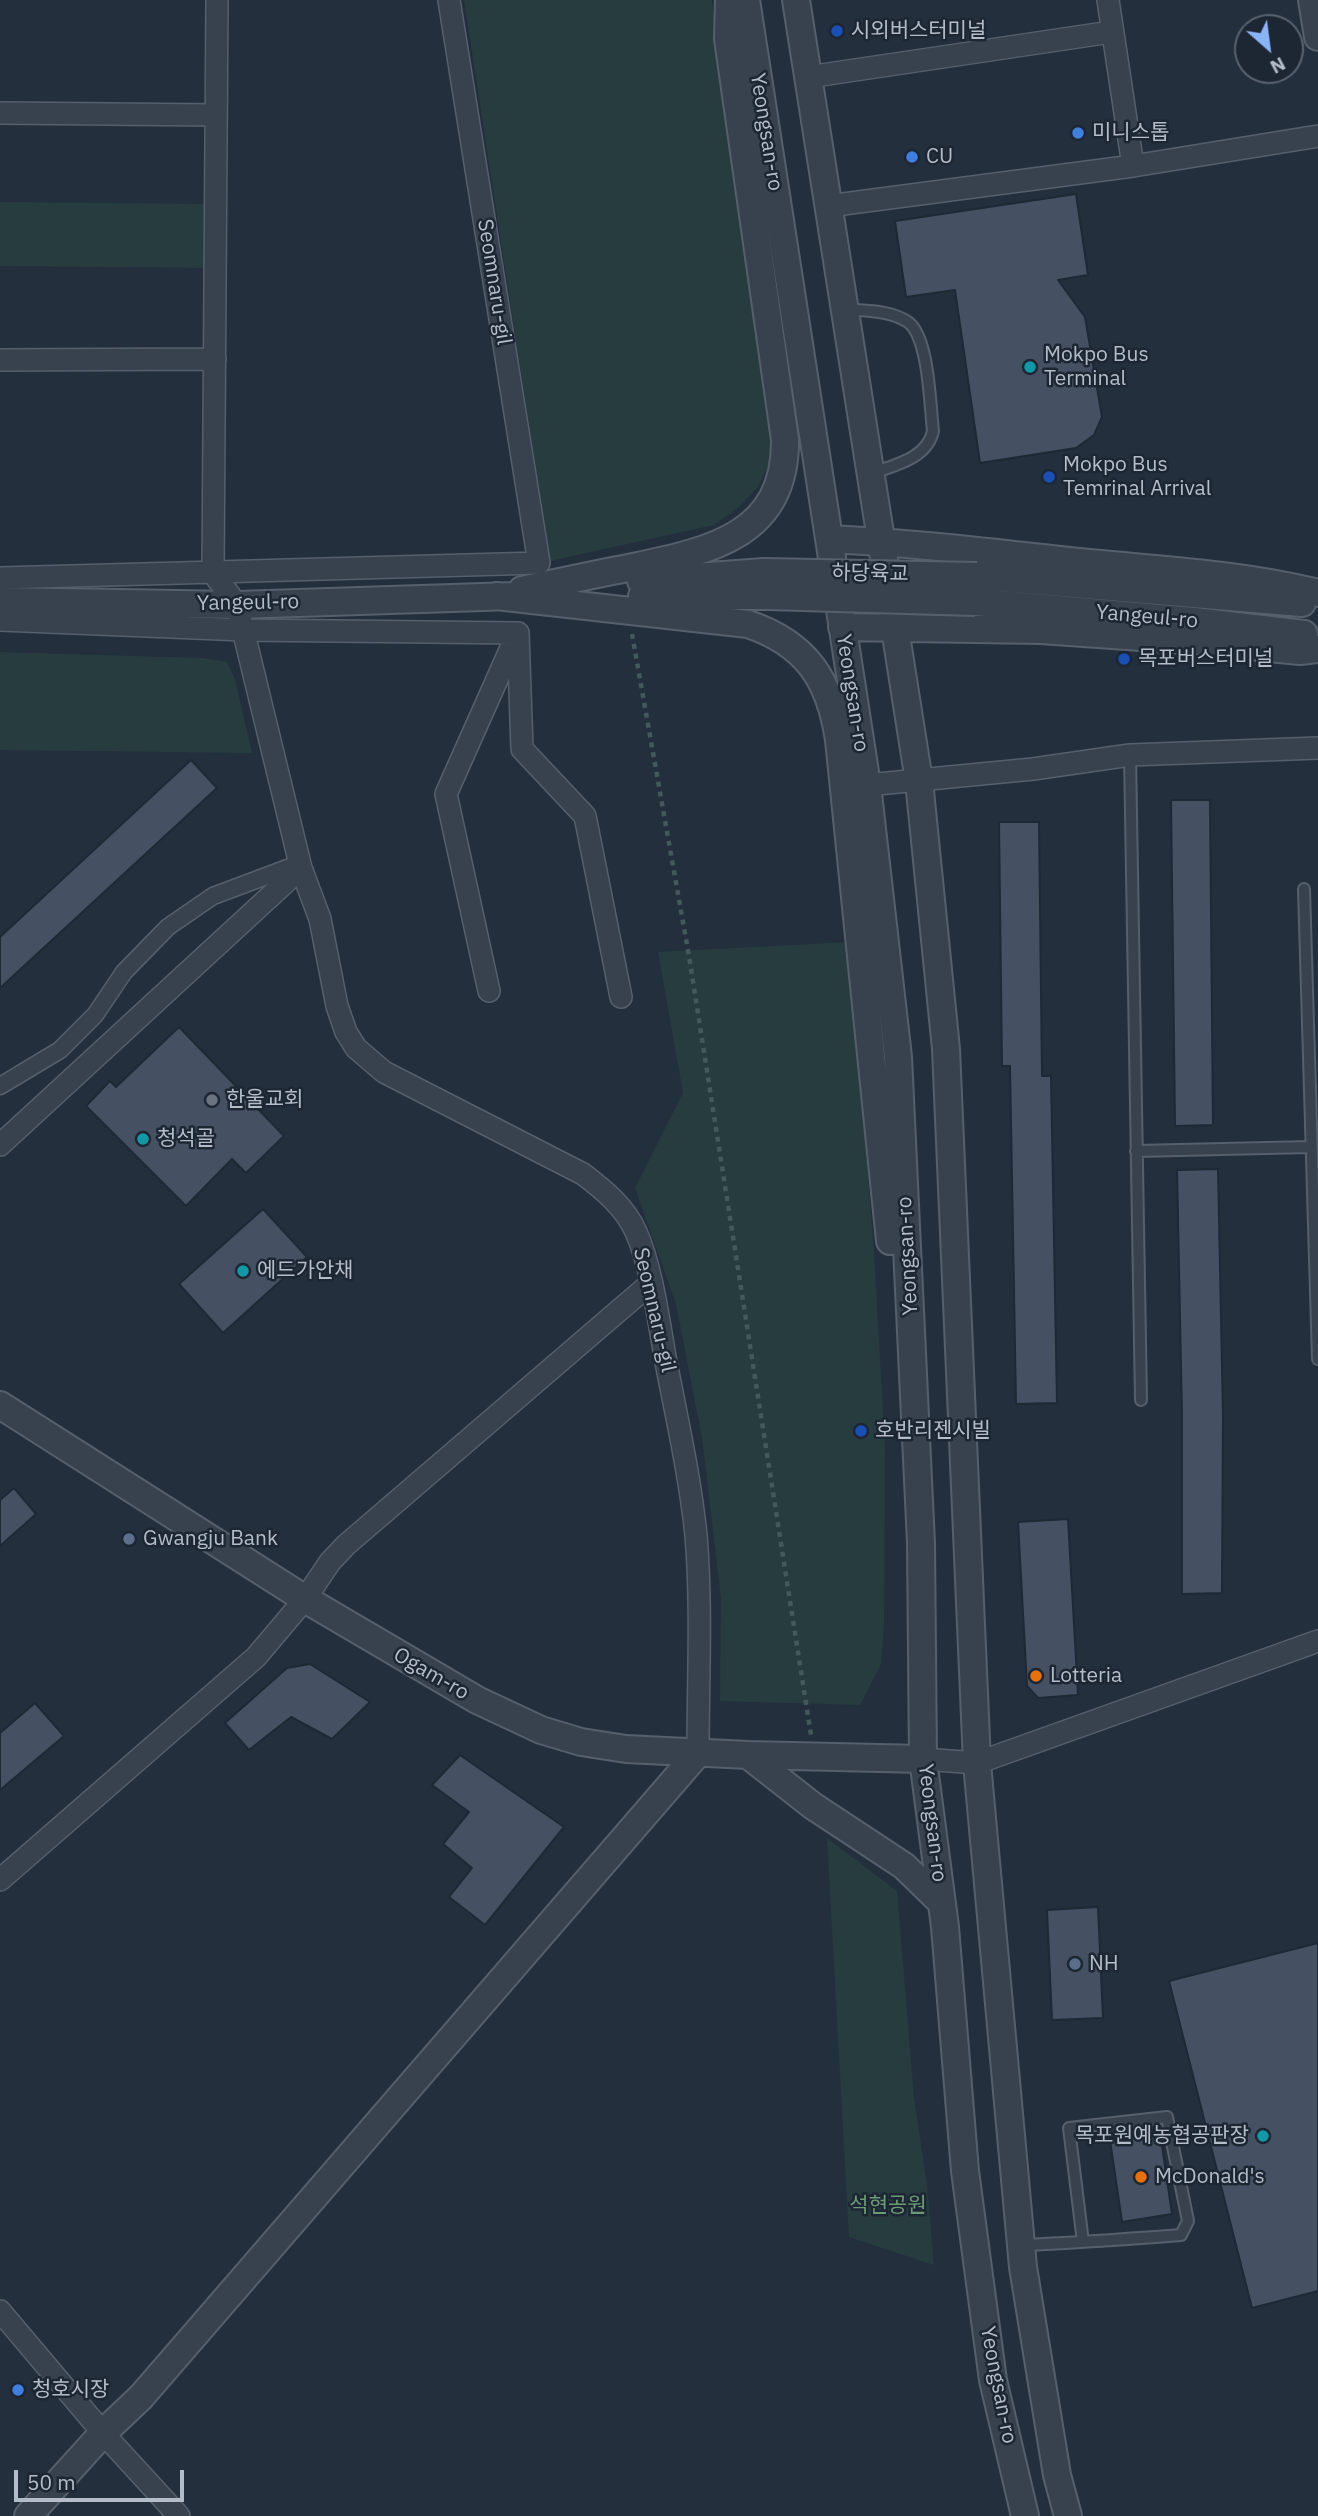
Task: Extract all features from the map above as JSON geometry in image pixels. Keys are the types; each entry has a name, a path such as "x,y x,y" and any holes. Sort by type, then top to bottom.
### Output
{"street":[{"path":"217,0 213,573 241,618"},
{"name":"Seomnaru-gil","path":"213,573 540,563 449,0"},
{"path":"496,596 701,551 735,536 752,524 774,494 785,457 785,440 728,39 729,0"},
{"name":"Yeongsan-ro","path":"746,0 867,785 898,1057 922,1543 923,1759 942,1903 968,2197 993,2380 1025,2516"},
{"name":"Yeongsan-ro","path":"796,0 919,781 946,1049 977,1763 1021,2246 1057,2474 1068,2516"},
{"path":"1108,0 1133,166"},
{"path":"1312,0 1318,37"},
{"path":"808,76 1111,32"},
{"path":"0,113 216,116"},
{"path":"828,206 1133,166 1318,136"},
{"path":"0,360 215,359"},
{"path":"829,539 881,541 1280,583 1318,593"},
{"path":"0,578 213,573"},
{"name":"Yangeul-ro","path":"0,601 241,618 496,596 766,584"},
{"name":"하당육교","path":"766,584 976,589"},
{"name":"Yangeul-ro","path":"976,589 1318,604"},
{"name":"Yangeul-ro","path":"976,589 1194,621 1318,635"},
{"path":"496,596 726,620 768,631 797,649 822,680 831,700 839,740 922,1543"},
{"path":"0,620 241,618 517,634"},
{"name":"Seomnaru-gil","path":"241,618 301,866 320,919 337,1006 346,1031 356,1048 383,1072 583,1174 609,1194 636,1233 651,1283 696,1534 699,1584 698,1753"},
{"path":"842,627 1041,630 1300,651 1318,649"},
{"path":"489,991 446,794 517,634"},
{"path":"517,634 522,749 585,816 621,997"},
{"path":"867,785 1129,755 1318,748"},
{"path":"0,1086 60,1051 95,1015 124,972 168,926 213,897 301,866"},
{"path":"0,1145 301,866"},
{"path":"0,1880 256,1657 346,1545 651,1283"},
{"name":"Ogam-ro","path":"0,1405 305,1599 477,1700 541,1730 581,1742 626,1749 923,1759"},
{"path":"923,1759 977,1763 1318,1642"},
{"path":"28,2516 103,2433 141,2397 698,1753"},
{"path":"748,1755 813,1806 904,1866 942,1903"},
{"path":"0,2311 103,2433 179,2516"}],"lane":[{"path":"844,309 897,316 909,323 921,342 933,431 931,440 927,448 917,455 870,474"},
{"path":"1129,755 1141,1400"},
{"path":"1304,889 1318,1359"},
{"path":"1136,1151 1310,1147"},
{"path":"1021,2246 1083,2242 1181,2235 1188,2221 1167,2118 1069,2128 1083,2242"}],"path":[{"path":"628,609 689,956 815,1756"}],"green space":[{"path":"464,0 712,0 772,436 769,464 758,487 738,508 714,525 550,561"},
{"path":"0,202 216,204 215,268 0,266"},
{"path":"0,652 202,658 227,662 235,679 252,753 0,750"},
{"path":"850,942 874,1252 885,1448 884,1625 881,1664 860,1705 720,1701 721,1598 702,1438 676,1304 635,1188 683,1093 658,952"},
{"name":"석현공원","path":"827,1838 897,1891 914,2098 927,2185 934,2265 849,2237"}],"building":[{"name":"Mokpo Bus Terminal","path":"1076,194 1088,275 1058,280 1085,317 1102,417 1094,435 1076,448 980,463 955,290 906,297 895,221"},
{"path":"191,760 217,788 0,988 0,937"},
{"path":"1171,800 1210,800 1213,1125 1175,1126"},
{"path":"999,822 1039,822 1042,1076 1051,1076 1057,1403 1016,1404 1010,1066 1002,1066"},
{"path":"179,1027 284,1136 246,1173 232,1159 186,1206 86,1106 110,1081 116,1087"},
{"path":"1218,1169 1223,1415 1222,1593 1182,1594 1177,1170"},
{"name":"에드가안채","path":"263,1209 307,1257 223,1333 179,1284"},
{"path":"14,1488 36,1514 0,1546 0,1500"},
{"path":"1068,1519 1078,1695 1038,1698 1027,1686 1018,1522"},
{"path":"310,1664 370,1702 332,1739 291,1717 249,1750 225,1723 287,1668"},
{"path":"35,1703 64,1736 0,1790 0,1733"},
{"path":"460,1755 564,1827 485,1925 449,1897 472,1868 443,1844 469,1812 432,1785"},
{"name":"NH","path":"1098,1907 1103,2018 1052,2020 1047,1910"},
{"name":"목포원예농협공판장","path":"1318,1943 1318,2291 1252,2308 1169,1981"},
{"name":"McDonald's","path":"1160,2132 1172,2214 1122,2222 1110,2140"}],"place":[{"name":"시외버스터미널","path":"837,31"},
{"name":"미니스톱","path":"1078,133"},
{"name":"CU","path":"912,157"},
{"name":"Mokpo Bus Terminal","path":"1030,367"},
{"name":"Mokpo Bus Temrinal Arrival","path":"1049,477"},
{"name":"목포버스터미널","path":"1124,659"},
{"name":"한울교회","path":"212,1100"},
{"name":"청석골","path":"143,1139"},
{"name":"에드가안채","path":"243,1271"},
{"name":"호반리젠시빌","path":"861,1431"},
{"name":"Gwangju Bank","path":"129,1539"},
{"name":"Lotteria","path":"1036,1676"},
{"name":"NH","path":"1075,1964"},
{"name":"목포원예농협공판장","path":"1263,2136"},
{"name":"McDonald's","path":"1141,2177"},
{"name":"청호시장","path":"18,2390"}]}
